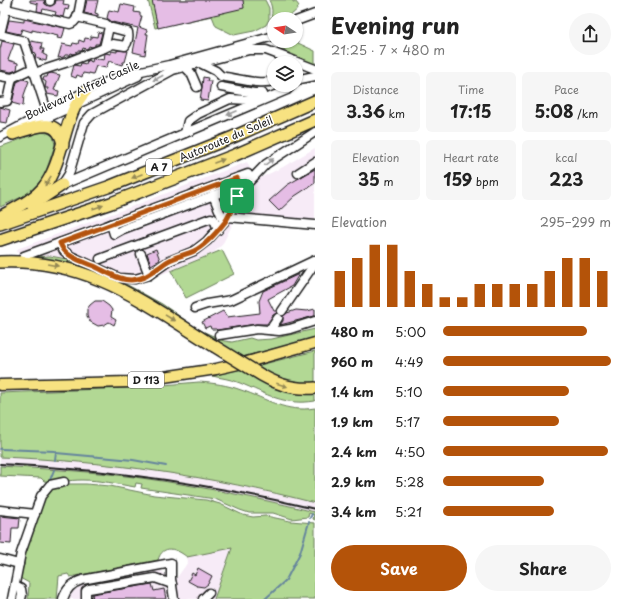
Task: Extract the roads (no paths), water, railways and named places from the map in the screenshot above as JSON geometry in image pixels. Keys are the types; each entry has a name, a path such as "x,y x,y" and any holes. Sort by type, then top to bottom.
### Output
{"highway":[{"path":"0,218 34,197 43,188 54,170 76,104 86,91"},
{"name":"Autoroute du Soleil","path":"0,224 108,187 233,137 315,101"},
{"name":"Autoroute du Soleil","path":"0,240 111,203 235,155 315,120"},
{"path":"13,134 42,126 50,126 58,131 63,145"},
{"path":"0,218 31,206 62,185"},
{"path":"0,262 37,262 91,275 134,296 271,381 302,389 315,388"}],"main road":[{"name":"D 113","path":"0,385 131,382 216,369 247,362 315,342"}],"street":[{"path":"8,0 3,8 0,35 24,41 47,111"},
{"path":"3,8 70,24 74,23 82,0"},
{"path":"303,18 315,14"},
{"path":"0,76 12,78 33,70 68,62 113,44 125,46 127,43 129,36 128,32 109,27 106,24 77,17"},
{"path":"104,48 109,27"},
{"name":"Boulevard Alfred Casile","path":"0,138 86,91 123,75 267,38"},
{"path":"62,185 69,174 84,123 92,114 173,70 249,50 266,50 315,69"},
{"path":"200,63 225,77 267,82"},
{"path":"185,67 191,73 197,87"},
{"name":"Boulevard Alfred Casile","path":"0,138 13,134 151,69"},
{"path":"303,80 315,76"},
{"path":"0,102 7,101 12,78"},
{"path":"219,104 222,85 254,93 279,93"},
{"path":"185,133 188,121 198,114 230,99 249,100 267,93"},
{"path":"62,185 279,93"},
{"path":"60,243 64,251 71,256 119,278 135,279 149,275 169,261 194,250 207,241 226,220 235,199 242,189 266,164 315,132"},
{"path":"298,173 315,162"},
{"path":"24,256 248,174"},
{"path":"237,178 242,189"},
{"path":"111,224 114,234 123,229 213,195 237,187 242,189"},
{"path":"213,195 226,220"},
{"path":"100,259 211,218 214,219 218,230"},
{"path":"226,220 314,227"},
{"path":"141,254 149,275"},
{"path":"195,308 207,304 231,300 315,260"},
{"path":"271,330 280,314 315,263"},
{"path":"299,267 307,275"},
{"path":"219,335 256,329 290,329 315,321"},
{"path":"12,599 21,553 41,496 47,488 54,484 64,482"},
{"path":"0,510 35,514"},
{"path":"0,559 19,564"},
{"path":"63,599 68,588 74,583 82,580 171,563 174,599"},
{"path":"106,575 108,586"},
{"path":"86,599 86,591 108,586 156,578 172,584"},
{"path":"15,586 21,589 21,599"}],"waterway":[{"path":"0,449 55,451 55,460"},
{"path":"56,453 133,460 166,466"},
{"path":"50,480 54,470"},
{"path":"310,518 312,514"},
{"path":"265,599 286,580 300,553 309,522"}],"railway":[{"path":"0,464 40,466 159,479 237,492 315,509"}]}
